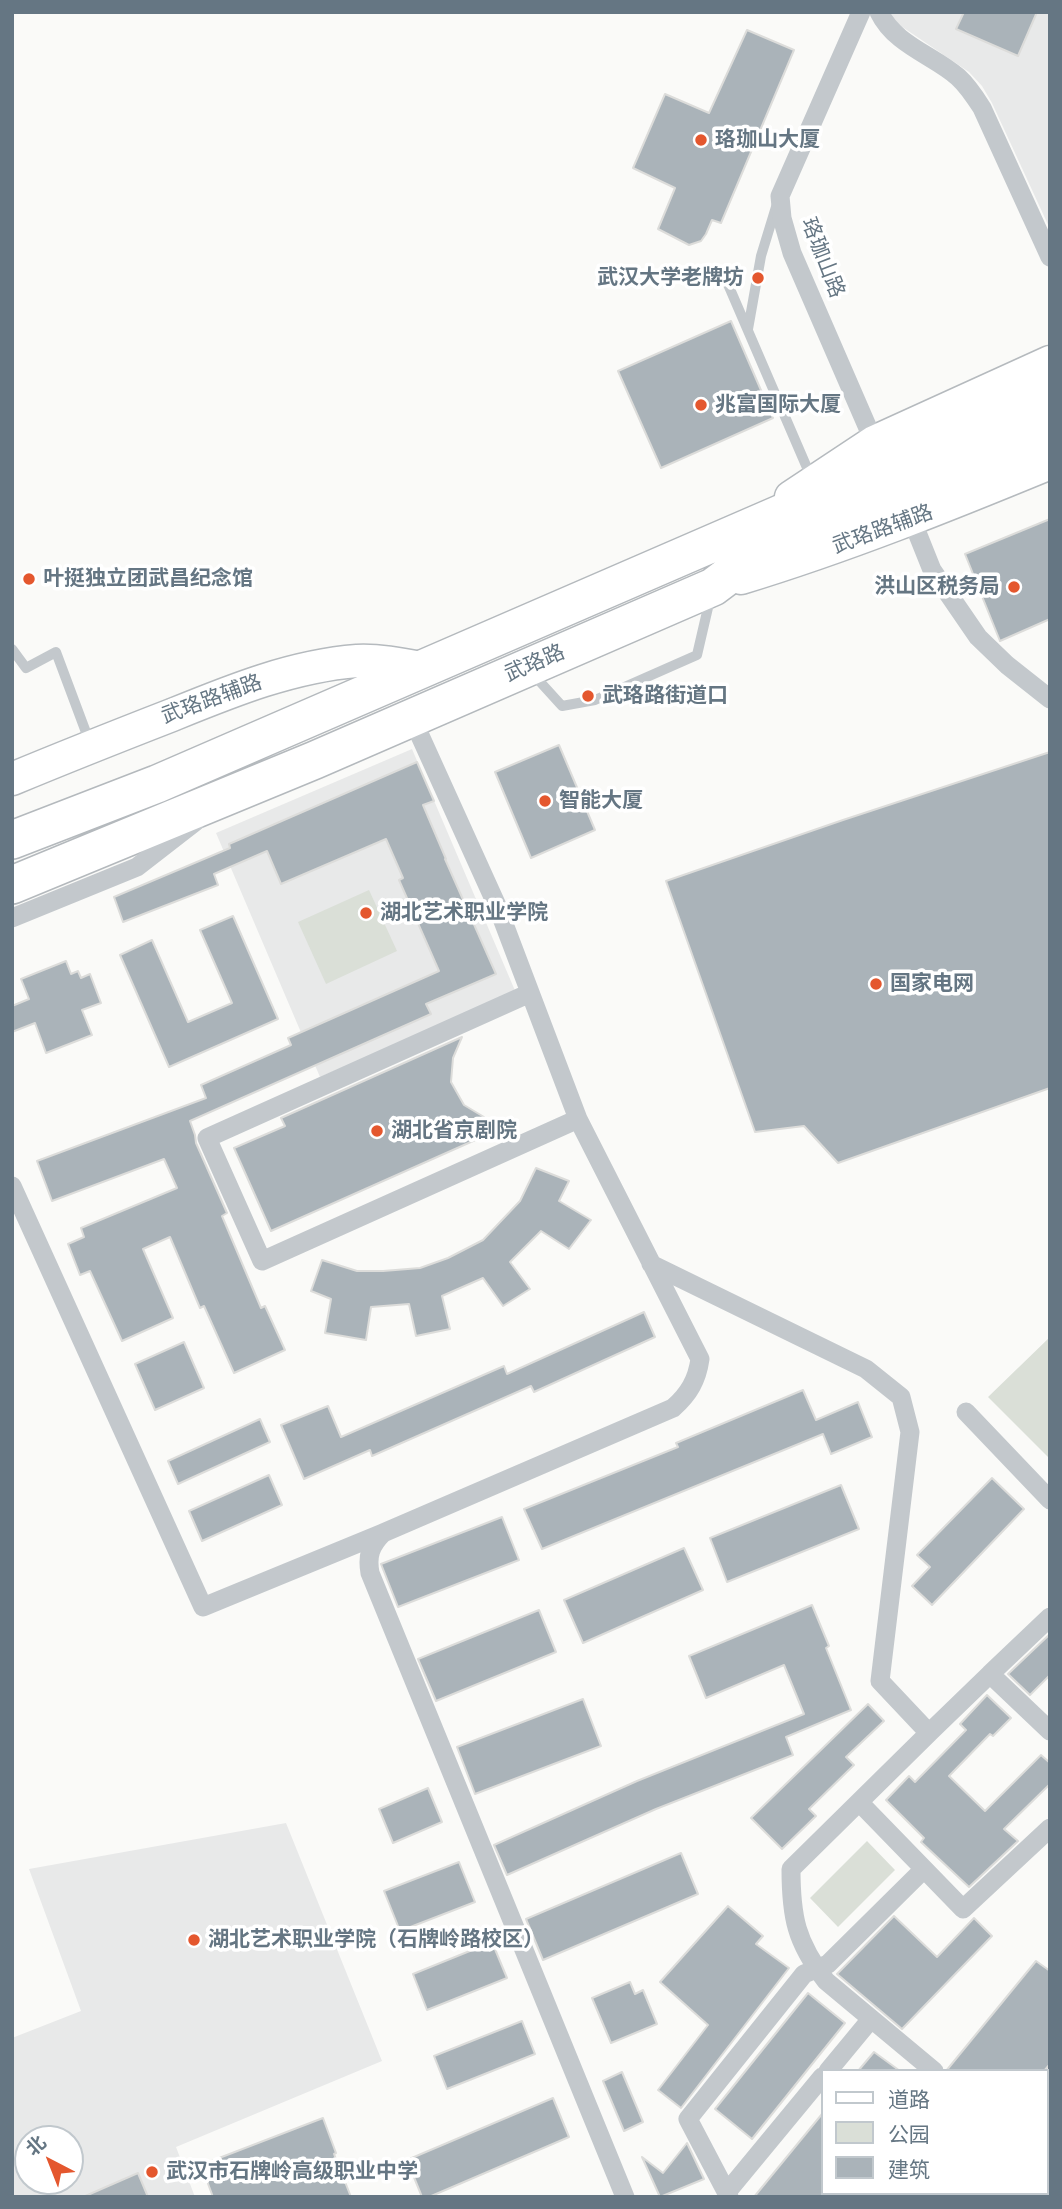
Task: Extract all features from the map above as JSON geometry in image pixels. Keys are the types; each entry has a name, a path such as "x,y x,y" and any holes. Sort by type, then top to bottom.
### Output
{"highway":[{"name":"武珞路","path":"12,840 157,784 1050,397"},
{"name":"武珞路","path":"12,885 228,796 713,587 749,560 1050,429"}],"main road":[{"path":"740,532 874,442 1050,362"},
{"name":"武珞路辅路","path":"713,587 797,561 912,520 1050,463"},
{"name":"武珞路辅路","path":"12,779 223,694 278,676 314,667 358,661 390,662 421,668"}],"street":[{"path":"780,195 860,12"},
{"path":"879,12 889,29 898,37 951,71 972,93 982,108 1050,257"},
{"name":"珞珈山路","path":"780,195 784,225 792,253 874,442"},
{"path":"912,520 932,570 978,637 1007,665 1050,699"},
{"path":"12,1186 203,1607 673,1408 684,1398 696,1378 700,1359 578,1119 498,908 411,718"},
{"path":"12,918 137,867 228,796"},
{"path":"530,993 207,1138 262,1261 578,1119"},
{"path":"651,1264 866,1369 901,1397 910,1432 880,1681 929,1733"},
{"path":"966,1412 1050,1500"},
{"path":"383,1533 373,1543 367,1559 370,1573 625,2197"},
{"path":"932,2069 826,1981 816,1969 795,1927 791,1869 1050,1617"},
{"path":"990,1674 1050,1731"},
{"path":"859,1802 963,1909 1050,1828"},
{"path":"820,2079 728,2194 688,2119 804,1974 828,1964 924,1869"},
{"path":"830,2069 871,2018"}],"lane":[{"path":"748,329 761,256 780,195"},
{"path":"727,282 813,482"},
{"path":"527,668 562,706 595,700 696,656 713,587"},
{"path":"12,649 26,668 56,652 92,746"}],"shaded area":[{"path":"889,12 1050,12 1050,229 982,86 969,72 895,22"},
{"name":"湖北艺术职业学院","path":"412,749 516,993 320,1077 216,833"},
{"name":"湖北艺术职业学院（石牌岭路校区）","path":"286,1823 382,2061 176,2147 195,2197 12,2197 12,2038 81,2011 29,1869"}],"green space":[{"path":"369,890 397,951 326,984 298,922"},
{"path":"1050,1337 1050,1459 988,1397"},
{"path":"867,1841 895,1870 838,1927 810,1898"}],"building":[{"path":"964,12 1037,12 1018,56 956,29"},
{"name":"珞珈山大厦","path":"747,30 794,50 721,223 712,220 701,241 689,245 658,229 675,188 633,168 665,94 709,113"},
{"name":"兆富国际大厦","path":"731,321 773,418 661,468 618,371"},
{"name":"洪山区税务局","path":"1050,519 1050,619 1000,641 965,554"},
{"name":"智能大厦","path":"559,745 595,830 531,858 495,772"},
{"name":"国家电网","path":"1050,752 1050,1088 838,1163 804,1126 755,1132 666,881"},
{"path":"417,762 434,801 423,805 496,974 426,1004 431,1014 190,1121 196,1143 227,1213 222,1216 261,1308 265,1306 285,1350 234,1373 204,1306 200,1308 170,1237 143,1249 173,1318 122,1341 90,1271 80,1275 68,1244 84,1237 81,1228 177,1188 164,1159 52,1201 37,1161 206,1098 201,1085 291,1045 288,1038 439,971 399,880 403,878 386,839 281,884 267,851 214,874 218,885 123,922 114,897 230,848 229,844"},
{"path":"233,916 278,1019 169,1067 120,955 152,940 188,1022 232,1003 200,930"},
{"path":"66,961 71,974 78,971 81,978 90,974 101,1003 82,1010 92,1035 46,1053 35,1023 12,1032 12,1006 29,999 21,979"},
{"path":"462,1037 453,1058 451,1082 464,1105 484,1117 491,1133 271,1231 234,1148 285,1126 281,1118"},
{"path":"536,1168 569,1181 559,1201 591,1220 569,1249 541,1231 510,1262 530,1289 503,1306 483,1278 442,1296 450,1329 416,1336 409,1304 371,1307 366,1340 325,1333 331,1299 311,1291 322,1260 357,1271 383,1271 420,1268 448,1258 483,1240 520,1201"},
{"path":"644,1312 655,1337 534,1392 531,1386 372,1456 370,1450 304,1479 281,1425 328,1406 341,1437 504,1366 507,1374"},
{"path":"184,1342 204,1388 155,1410 135,1364"},
{"path":"803,1390 816,1420 858,1402 872,1437 831,1454 823,1434 542,1549 524,1509 678,1447 676,1443"},
{"path":"260,1419 270,1442 178,1484 168,1461"},
{"path":"269,1475 282,1505 202,1541 189,1511"},
{"path":"992,1478 1024,1509 932,1605 912,1586 930,1567 917,1555"},
{"path":"841,1485 859,1529 727,1582 710,1538"},
{"path":"502,1517 519,1560 398,1607 381,1564"},
{"path":"684,1548 703,1590 583,1643 564,1600"},
{"path":"812,1605 851,1710 786,1737 793,1755 656,1809 507,1875 494,1845 637,1781 804,1714 784,1665 706,1698 689,1656"},
{"path":"539,1610 556,1652 436,1701 418,1659"},
{"path":"1050,1634 1050,1675 1030,1695 1008,1674"},
{"path":"987,1695 1011,1718 993,1736 990,1734 949,1776 985,1811 1041,1755 1050,1763 1050,1784 1004,1829 1018,1841 969,1887 921,1842 924,1838 886,1800 909,1776 915,1782 966,1730 960,1724"},
{"path":"583,1699 601,1746 475,1794 457,1747"},
{"path":"868,1704 884,1721 846,1757 854,1765 809,1809 816,1816 782,1849 751,1818"},
{"path":"428,1788 442,1822 393,1843 379,1809"},
{"path":"681,1853 698,1894 543,1960 526,1919"},
{"path":"459,1862 475,1902 400,1931 384,1891"},
{"path":"728,1906 763,1936 756,1944 789,1968 681,2108 658,2090 708,2025 660,1982"},
{"path":"894,1916 937,1957 974,1918 992,1936 902,2029 837,1974"},
{"path":"492,1942 507,1978 427,2010 413,1974"},
{"path":"1036,1961 1050,1971 1050,2064 1046,2069 948,2069"},
{"path":"630,1982 635,1994 643,1990 657,2024 611,2043 592,1998"},
{"path":"808,1993 845,2023 752,2139 715,2109"},
{"path":"522,2021 535,2054 447,2089 434,2056"},
{"path":"874,2052 897,2069 860,2069"},
{"path":"622,2072 643,2122 624,2131 603,2081"},
{"path":"553,2098 569,2137 429,2197 422,2197 407,2160"},
{"path":"820,2116 822,2197 754,2197"},
{"path":"323,2118 351,2197 213,2197 201,2165"},
{"path":"687,2143 704,2179 660,2197 642,2157 663,2173"},
{"path":"138,2173 148,2197 83,2197"}],"place":[{"name":"珞珈山大厦","path":"701,140"},
{"name":"武汉大学老牌坊","path":"758,278"},
{"name":"兆富国际大厦","path":"701,405"},
{"name":"叶挺独立团武昌纪念馆","path":"29,579"},
{"name":"洪山区税务局","path":"1014,587"},
{"name":"武珞路街道口","path":"588,696"},
{"name":"智能大厦","path":"545,801"},
{"name":"湖北艺术职业学院","path":"366,913"},
{"name":"国家电网","path":"876,984"},
{"name":"湖北省京剧院","path":"377,1131"},
{"name":"湖北艺术职业学院（石牌岭路校区）","path":"194,1940"},
{"name":"武汉市石牌岭高级职业中学","path":"152,2172"}]}
